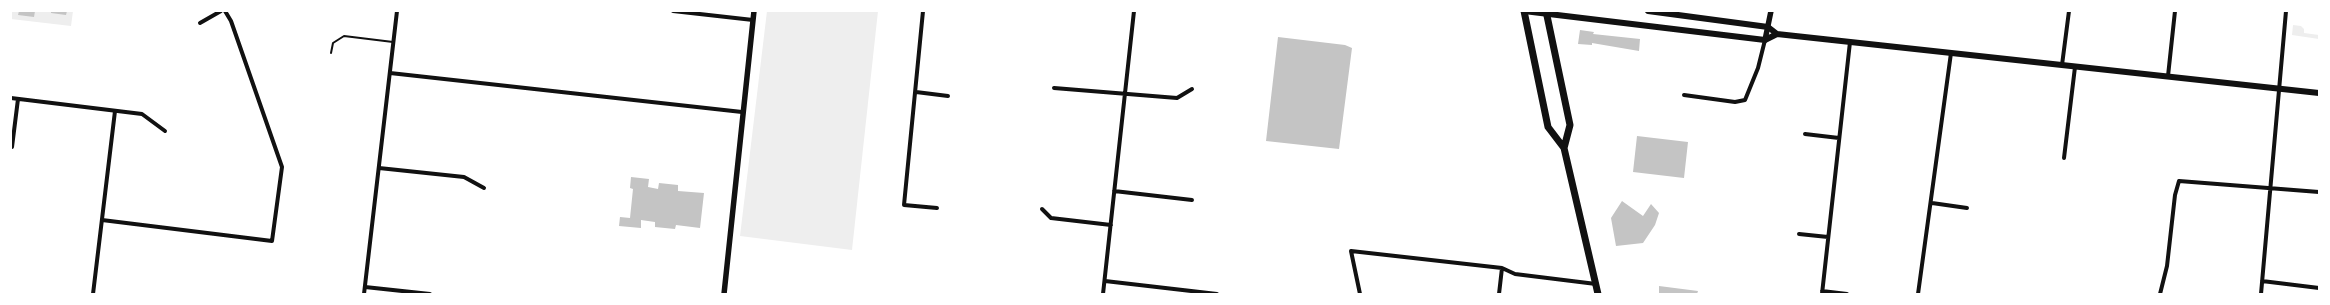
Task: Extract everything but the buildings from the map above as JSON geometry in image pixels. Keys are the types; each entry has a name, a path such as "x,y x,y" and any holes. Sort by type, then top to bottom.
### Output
{"main road":[{"path":"1598,294 1564,148 1548,127 1524,11 1765,40 1777,34"},
{"path":"1648,11 1768,27 1777,34 2319,93"},
{"path":"1546,13 1570,126 1564,148"}],"street":[{"path":"200,23 221,11"},
{"path":"102,220 272,241 282,167 231,21 225,11"},
{"path":"364,294 397,11"},
{"path":"673,11 753,20"},
{"path":"724,294 742,112 754,11"},
{"path":"923,11 904,205 937,208"},
{"path":"1103,294 1134,11"},
{"path":"1684,95 1735,102 1745,100 1758,68 1771,11"},
{"path":"2062,65 2069,11"},
{"path":"2168,76 2175,11"},
{"path":"2261,294 2272,188 2278,88 2286,11"},
{"path":"1846,294 1822,293 1850,42"},
{"path":"1918,294 1932,203 1951,53"},
{"path":"2064,158 2075,67"},
{"path":"390,73 742,112"},
{"path":"1054,88 1126,95 1140,93 1177,98 1192,89"},
{"path":"916,92 948,96"},
{"path":"11,98 142,114 165,131"},
{"path":"12,147 18,99"},
{"path":"93,294 115,111"},
{"path":"1805,134 1839,138"},
{"path":"379,168 464,177 484,188"},
{"path":"2160,294 2168,266 2175,195 2179,181 2319,192"},
{"path":"1114,190 1192,200"},
{"path":"1932,203 1968,208"},
{"path":"1042,209 1051,218 1111,225"},
{"path":"1799,234 1828,237"},
{"path":"1360,294 1351,251 1502,268 1515,274 1596,284"},
{"path":"1499,294 1502,268"},
{"path":"2262,281 2319,288"},
{"path":"1105,282 1217,294"},
{"path":"365,287 430,294"}],"lane":[{"path":"331,54 333,43 344,36 394,42"}],"shaded area":[{"path":"11,11 73,11 71,26 11,19"},
{"path":"767,11 878,11 852,250 740,236"},
{"path":"2293,25 2301,26 2304,29 2304,33 2319,35 2319,39 2292,35"}]}
